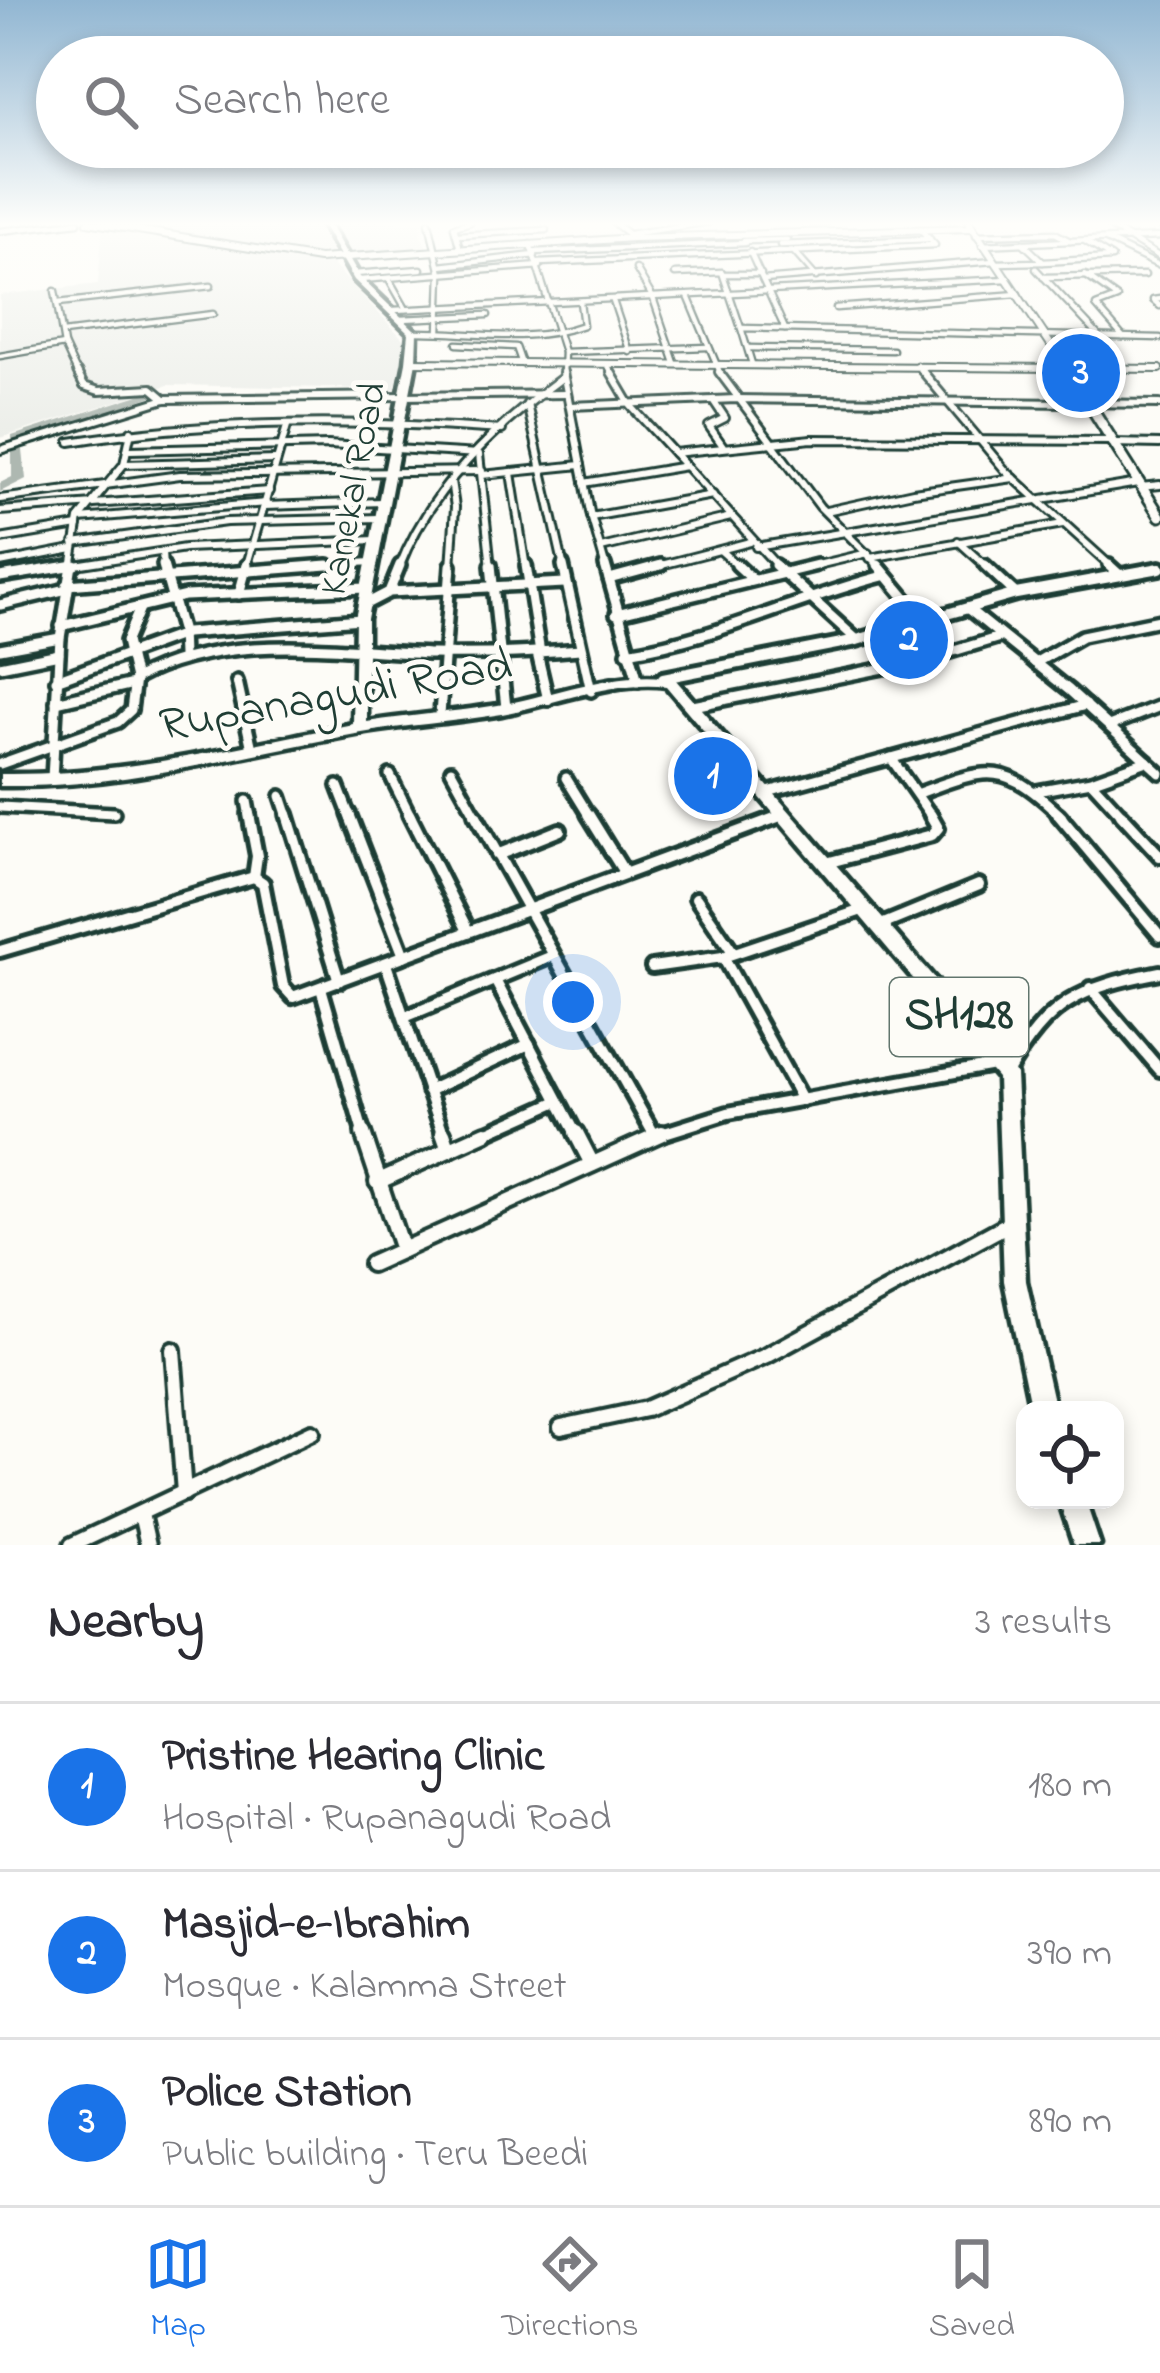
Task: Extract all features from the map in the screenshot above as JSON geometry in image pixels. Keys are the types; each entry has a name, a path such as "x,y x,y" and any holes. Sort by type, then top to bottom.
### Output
{"main road":[{"name":"Kanekal Road","path":"360,728 362,612 411,362 412,332 400,313 377,294"},
{"name":"SH128","path":"663,678 687,700 1002,1070 1015,1221 1015,1282 1041,1401"},
{"name":"Rupanagudi Road","path":"1,779 101,776 663,678"},
{"path":"1075,1509 1087,1545"}],"street":[{"path":"57,294 64,345 84,386 99,391 566,394"},
{"path":"58,303 138,294"},
{"path":"400,294 400,313"},
{"path":"421,294 421,308"},
{"path":"439,331 440,294"},
{"path":"546,294 565,352 563,377 591,517 638,682"},
{"path":"651,294 675,363"},
{"path":"400,313 421,308 731,294"},
{"path":"733,294 752,364"},
{"path":"769,294 785,328"},
{"path":"830,294 842,329"},
{"path":"836,308 1017,294"},
{"path":"1018,294 1159,513"},
{"path":"1059,294 1100,337"},
{"path":"1111,294 1117,298 1096,304 1097,309 1123,338"},
{"path":"688,296 714,364 736,399 775,442 825,511 923,620"},
{"path":"613,301 633,364"},
{"path":"412,332 581,327 580,302"},
{"path":"1074,310 1097,309"},
{"path":"400,313 488,315"},
{"path":"63,333 213,314"},
{"path":"740,328 1160,338"},
{"path":"454,363 458,332"},
{"path":"457,344 516,346 522,364"},
{"path":"0,356 64,345"},
{"path":"565,352 708,347"},
{"path":"749,348 893,350"},
{"path":"411,362 1160,369"},
{"path":"607,364 628,404 753,544 857,640"},
{"path":"917,365 1013,478 1120,574"},
{"path":"56,680 126,650 186,633 362,612 389,592 418,520 527,404 563,377"},
{"path":"4,448 161,394"},
{"path":"570,406 736,399 1160,404"},
{"path":"713,400 725,418 710,427 723,446"},
{"path":"527,404 591,691"},
{"path":"105,417 113,433"},
{"path":"70,442 131,431 399,422 502,430"},
{"path":"239,593 287,426"},
{"path":"52,778 61,626 78,523 124,464 131,431"},
{"path":"674,453 775,442 1160,444"},
{"path":"130,450 395,446 479,454"},
{"path":"479,454 506,708"},
{"path":"124,464 277,460"},
{"path":"0,499 115,478 275,471 482,473 580,465"},
{"path":"584,483 686,466"},
{"path":"511,472 548,700"},
{"path":"825,511 939,487 1013,478"},
{"path":"440,716 454,507 451,482"},
{"path":"609,579 753,544 1160,485"},
{"path":"0,511 269,491"},
{"path":"591,517 713,495"},
{"path":"0,538 78,523 265,504 382,502"},
{"path":"601,548 730,517"},
{"path":"0,563 210,524 379,518"},
{"path":"616,614 751,578 1064,524"},
{"path":"0,577 162,552 374,540"},
{"path":"958,542 1016,594"},
{"path":"271,567 274,544"},
{"path":"721,551 751,578"},
{"path":"162,552 164,578 186,633 182,656"},
{"path":"0,605 67,587 370,562"},
{"path":"663,678 857,640 1016,594 1160,568"},
{"path":"627,652 673,645 809,595 883,576"},
{"path":"389,592 565,583"},
{"path":"61,626 172,598 366,588"},
{"path":"1,779 53,746 129,715 134,682 127,633 140,608"},
{"path":"968,608 1160,773"},
{"path":"1035,663 1066,641 1160,620"},
{"path":"687,700 924,660 1000,637"},
{"path":"0,649 60,638"},
{"path":"56,702 134,682 182,656 314,648 443,654 580,649"},
{"path":"0,666 59,654"},
{"path":"237,681 252,748"},
{"path":"764,793 1086,705"},
{"path":"1109,726 1160,706"},
{"path":"825,863 932,835 938,821 892,758"},
{"path":"1036,791 1090,782 1147,761"},
{"path":"451,770 655,1136"},
{"path":"920,793 989,771 1020,779 1036,791 1160,936"},
{"path":"390,776 468,931"},
{"path":"566,778 624,872"},
{"path":"1090,782 1160,856"},
{"path":"338,786 404,956"},
{"path":"281,796 339,981"},
{"path":"247,801 257,856 254,877"},
{"path":"0,807 114,813"},
{"path":"254,877 263,883 286,993 293,997 784,815"},
{"path":"496,855 560,830"},
{"path":"0,952 254,877"},
{"path":"879,926 979,885"},
{"path":"696,898 802,1100"},
{"path":"652,968 728,955 865,909"},
{"path":"405,1017 552,956"},
{"path":"386,964 449,1150"},
{"path":"371,1264 655,1136 728,1113 1002,1070 1038,1018 1090,988 1160,972"},
{"path":"495,980 592,1164"},
{"path":"321,988 402,1250"},
{"path":"1090,988 1160,1070"},
{"path":"428,1091 529,1044"},
{"path":"377,1181 558,1101"},
{"path":"561,1427 646,1409 766,1356 1015,1221"},
{"path":"172,1350 184,1493"},
{"path":"72,1545 312,1432"},
{"path":"141,1514 148,1545"}],"shaded area":[{"path":"361,294 406,342 395,389 168,385 0,438 0,295"}],"waterway":[{"path":"0,488 19,479 16,439 149,395"}],"place":[{"name":"Police Station","path":"1081,373"},
{"name":"Masjid-e-Ibrahim","path":"909,640"},
{"name":"Pristine Hearing Clinic","path":"713,776"}]}
